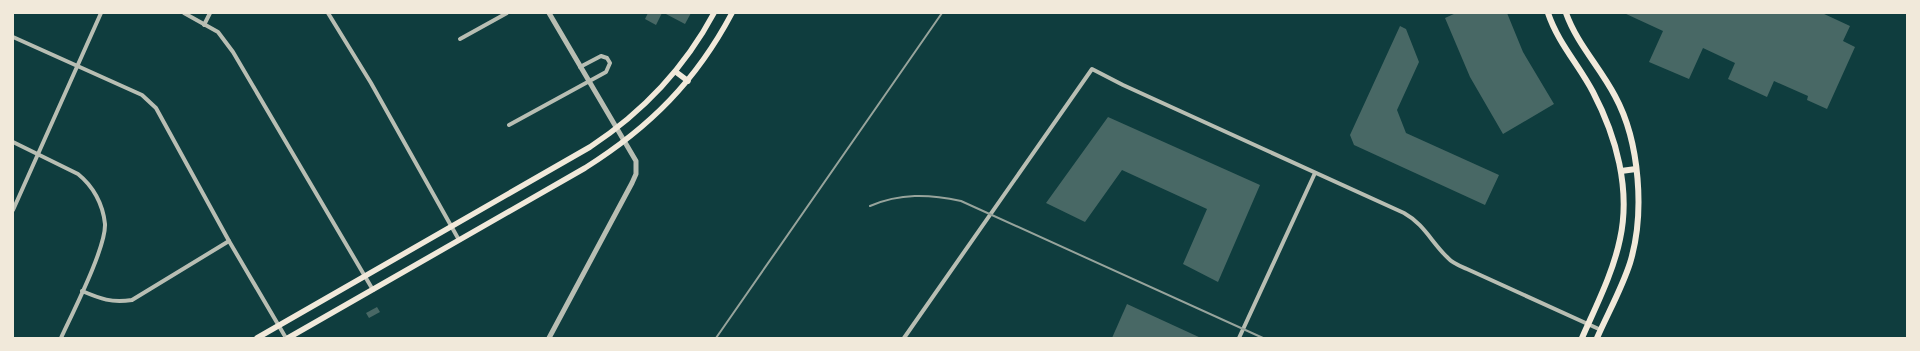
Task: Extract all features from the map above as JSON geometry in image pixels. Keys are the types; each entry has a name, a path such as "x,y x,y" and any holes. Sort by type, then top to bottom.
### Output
{"main road":[{"path":"257,338 451,227 590,146 616,129 645,106 676,72 697,42 714,13"},
{"path":"287,338 585,168 624,142 660,111 688,81 706,57 732,13"},
{"path":"1548,13 1553,27 1569,55 1590,85 1604,112 1619,159 1621,171 1623,198 1621,238 1612,268 1582,338"},
{"path":"1566,13 1582,46 1600,70 1616,97 1626,122 1636,170 1638,210 1636,237 1630,263 1597,338"},
{"path":"676,72 688,81"},
{"path":"1621,171 1636,170"}],"street":[{"path":"13,210 101,13"},
{"path":"184,13 218,32 232,52 373,290"},
{"path":"204,25 210,13"},
{"path":"328,13 371,83 459,240"},
{"path":"460,39 507,13"},
{"path":"549,13 588,82 636,161 636,174 549,338"},
{"path":"13,37 142,95 156,108 229,241 278,326 287,338"},
{"path":"509,125 588,82 608,69 609,61 600,56 580,67"},
{"path":"904,338 1092,69 1123,85 1413,218 1425,229 1448,259 1460,266 1601,330"},
{"path":"13,142 78,174 86,181 100,202 105,225 101,247 61,338"},
{"path":"1239,338 1315,173"},
{"path":"82,291 104,300 116,302 132,300 229,241"}],"building":[{"path":"648,13 662,13 656,25 645,19"},
{"path":"664,13 691,13 685,24"},
{"path":"1456,13 1507,13 1523,52 1554,104 1503,134 1470,77 1445,18"},
{"path":"1624,13 1822,13 1850,26 1843,41 1855,47 1827,109 1807,100 1808,96 1774,81 1767,97 1728,79 1735,63 1703,48 1689,79 1649,62 1663,31"},
{"path":"1400,26 1406,29 1419,62 1397,110 1406,133 1499,175 1485,205 1354,145 1350,135"},
{"path":"1108,117 1260,185 1218,282 1183,264 1207,209 1122,170 1085,222 1046,203"},
{"path":"1127,304 1201,338 1112,338"},
{"path":"377,307 380,312 369,318 366,313"}],"railway":[{"path":"716,338 942,13"},
{"path":"870,206 892,199 915,196 938,197 961,201 1263,338"}]}
